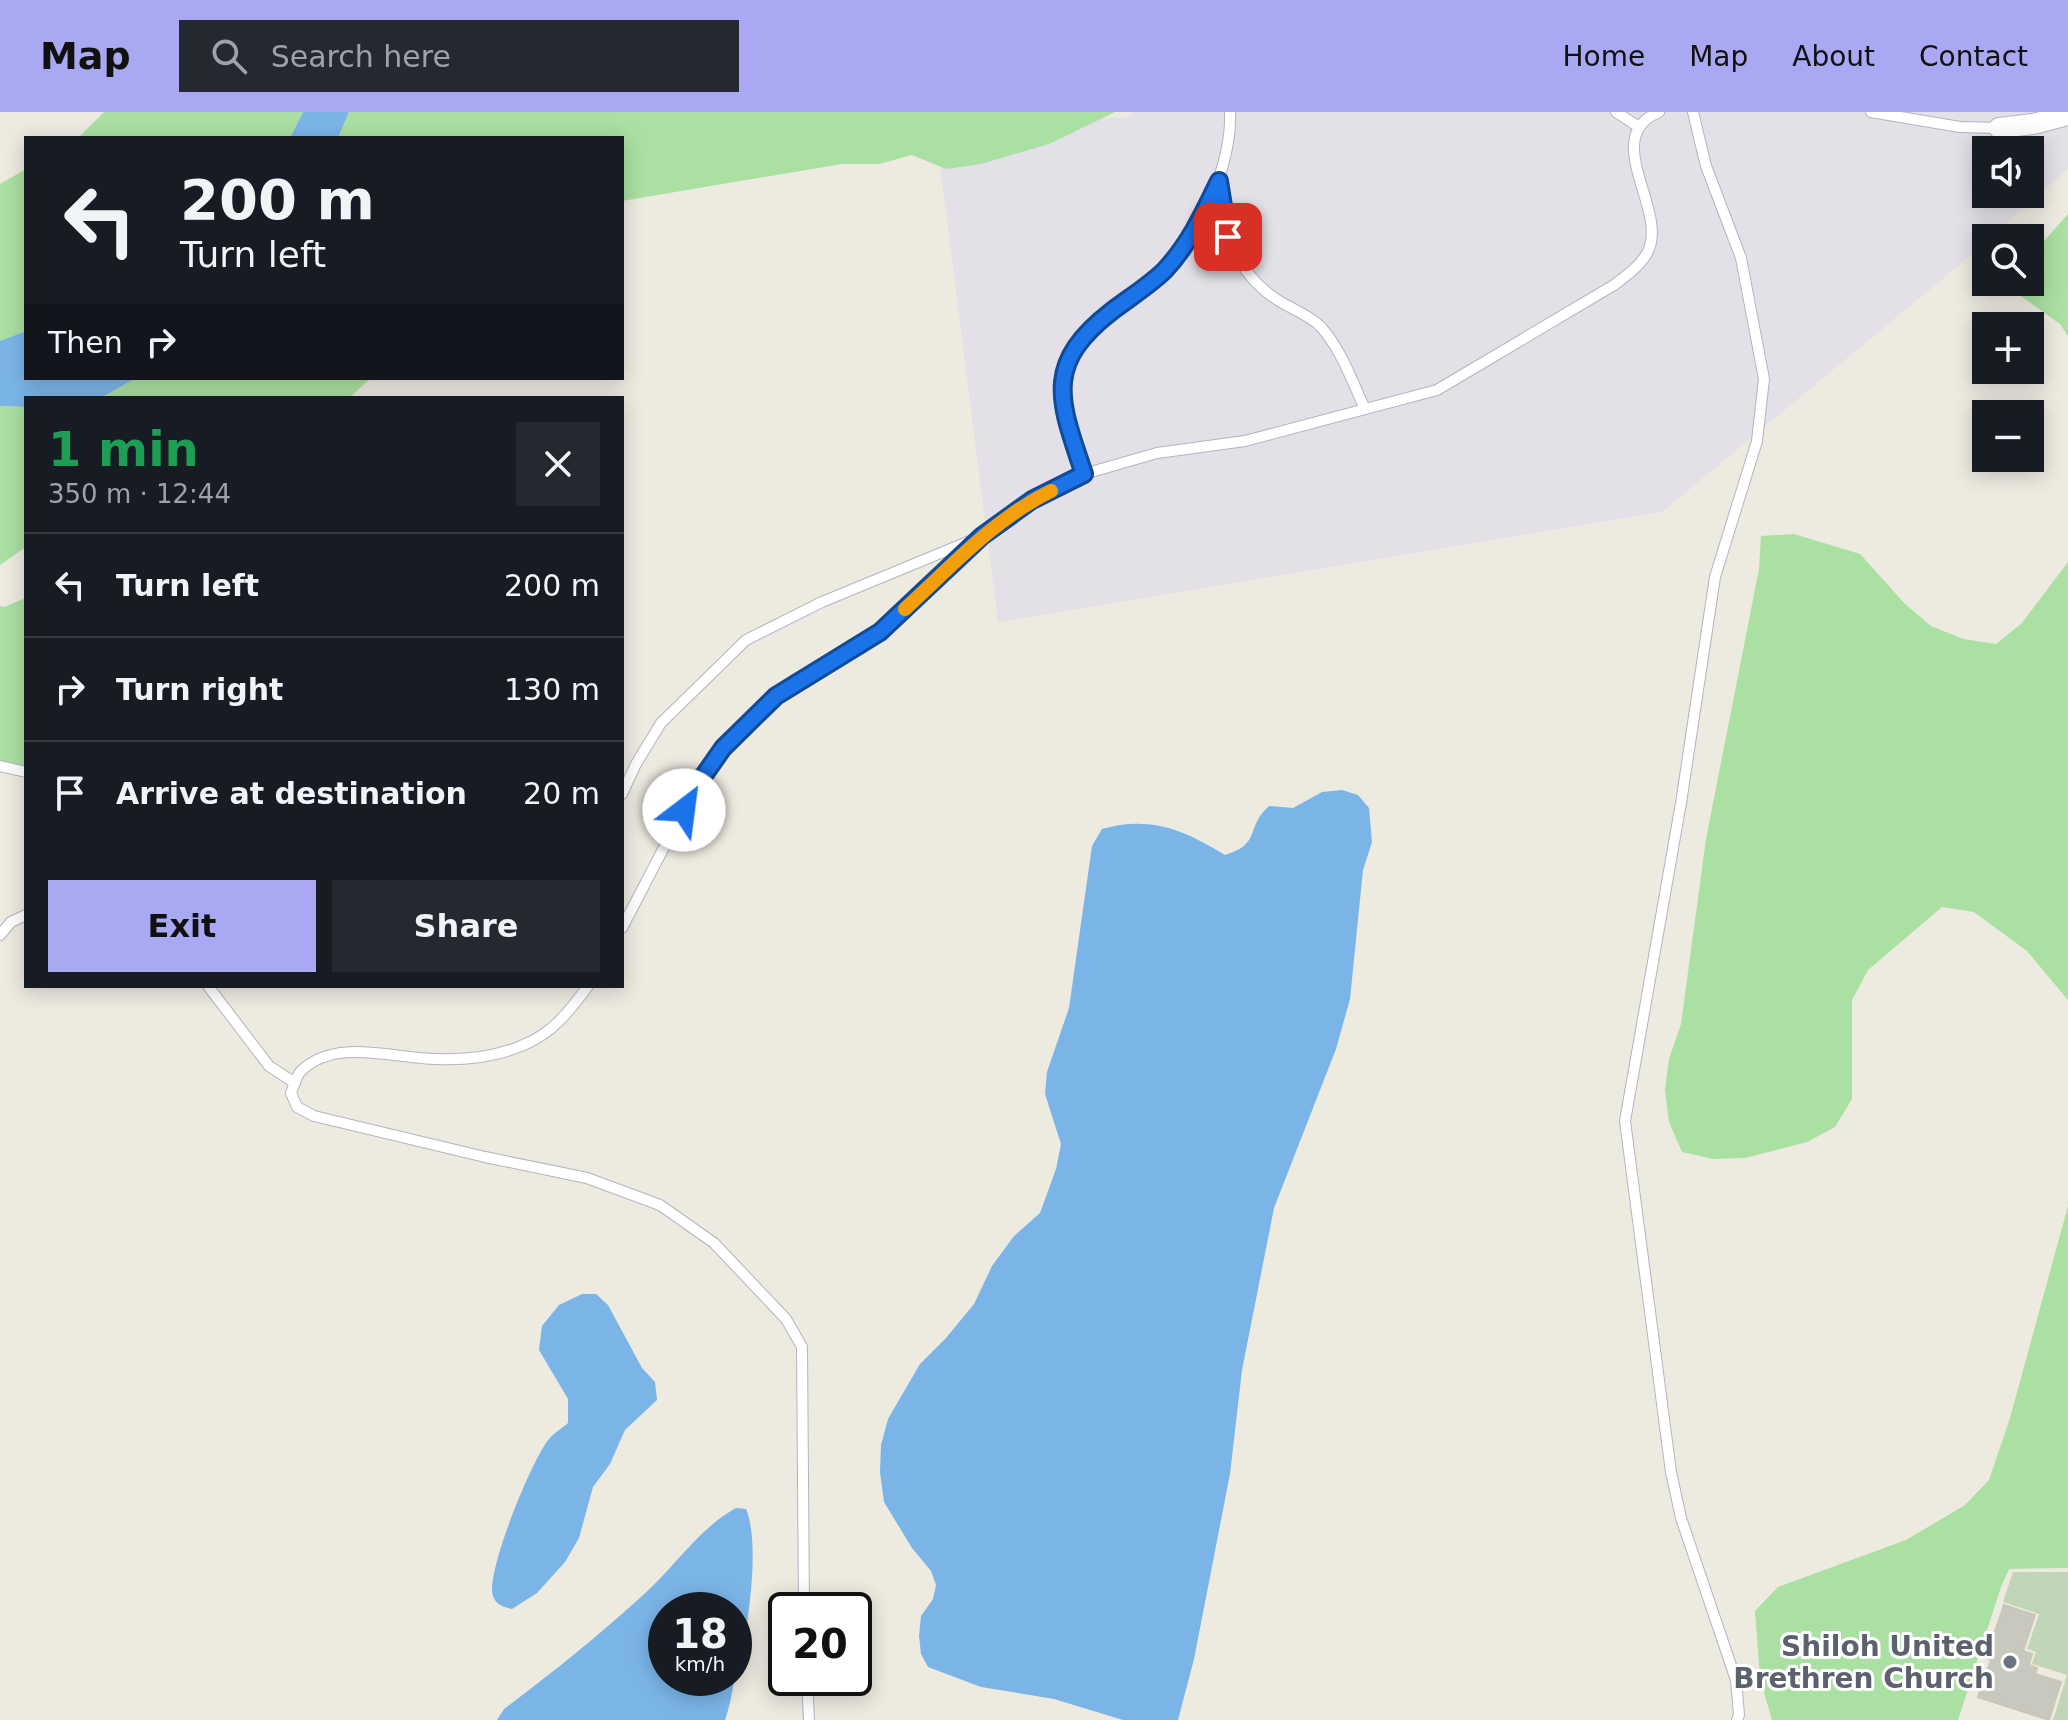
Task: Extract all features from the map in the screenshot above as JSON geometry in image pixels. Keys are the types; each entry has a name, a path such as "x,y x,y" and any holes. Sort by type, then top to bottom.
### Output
{"street":[{"path":"1999,128 2068,115"}],"lane":[{"path":"1084,474 1060,394 1066,365 1077,344 1105,316 1164,271 1193,235 1219,181 1230,112"},
{"path":"1616,112 1639,127"},
{"path":"624,924 695,788 723,748 776,696 880,632 982,536 1032,500 1084,474 1157,453 1245,441 1437,390 1614,285 1635,268 1650,248 1651,218 1633,144 1639,127 1648,116 1659,112"},
{"path":"1693,112 1706,166 1741,258 1764,379 1763,406 1757,441 1715,577 1681,803 1625,1121 1671,1472 1681,1518 1736,1680 1737,1720"},
{"path":"1871,112 1960,127 1999,128"},
{"path":"1219,181 1228,237 1244,269 1272,296 1319,324 1339,352 1365,409"},
{"path":"624,790 661,723 746,640 822,602 982,536"},
{"path":"0,766 24,772"},
{"path":"0,935 11,922 24,916"},
{"path":"210,988 269,1066 295,1083"},
{"path":"587,988 563,1020 523,1046 484,1057 437,1059 351,1052 316,1060 299,1073 291,1093 297,1107 314,1116 587,1178 660,1205 714,1243 786,1319 802,1347 804,1592"},
{"path":"808,1696 809,1720"}],"shaded area":[{"path":"1133,112 2068,112 2068,169 2044,190 2044,136 1972,136 1972,208 2023,208 2005,224 1972,224 1972,254 1662,512 998,622 934,117 1127,118"}],"green space":[{"path":"104,112 303,112 291,136 80,136"},
{"path":"349,112 1115,112 1049,144 981,164 946,169 912,155 879,164 842,164 624,201 624,136 339,136"},
{"path":"24,170 24,332 0,341 0,184"},
{"path":"2068,214 2068,336 2060,324 2021,296 2044,296 2044,241"},
{"path":"132,380 369,380 351,396 102,396"},
{"path":"0,406 24,407 24,548 0,565"},
{"path":"1794,534 1860,554 1905,604 1931,626 1963,639 1996,644 2022,623 2068,562 2068,1000 2027,951 1974,912 1942,907 1868,970 1852,1000 1852,1099 1835,1127 1807,1142 1745,1158 1713,1159 1682,1152 1669,1122 1665,1090 1669,1059 1681,1024 1706,839 1759,569 1761,536"},
{"path":"24,599 24,769 0,763 0,606"},
{"path":"2068,1206 2068,1568 2009,1569 1958,1720 1772,1720 1760,1678 1755,1611 1778,1587 1906,1540 1965,1505 1989,1480 2010,1418"},
{"path":"2013,1572 2068,1572 2068,1720 2053,1720 2067,1675 2032,1664 2036,1652 2027,1649 2039,1614 2003,1602"}],"water":[{"path":"303,112 349,112 339,136 291,136"},
{"path":"24,332 24,380 132,380 102,396 24,396 24,407 0,406 0,341"},
{"path":"1342,790 1358,795 1369,808 1372,842 1363,870 1350,999 1336,1049 1274,1208 1242,1370 1230,1474 1194,1659 1178,1720 1123,1720 1054,1699 981,1687 928,1667 921,1654 919,1636 921,1616 933,1599 936,1585 931,1571 912,1548 884,1502 880,1472 881,1445 888,1419 920,1364 974,1304 992,1266 1014,1236 1040,1213 1056,1169 1061,1144 1045,1094 1047,1072 1069,1008 1092,846 1102,829 1151,824 1196,838 1225,855 1244,846 1269,806 1293,808 1322,792"},
{"path":"582,1294 596,1294 608,1305 642,1368 655,1382 657,1400 625,1430 610,1464 593,1487 579,1538 565,1562 537,1593 512,1609 498,1604 494,1599 492,1584 496,1565 522,1492 541,1451 551,1437 568,1423 568,1399 539,1350 542,1326 559,1305"},
{"path":"736,1508 746,1509 753,1547 750,1592 648,1592 648,1696 731,1696 725,1720 497,1720 504,1709 642,1596 710,1527"}],"building":[{"name":"Shiloh United Brethren Church","path":"2004,1605 2035,1615 2023,1651 2032,1654 2029,1665 2037,1668 2035,1674 2061,1682 2049,1720 1978,1697 1991,1660 1986,1658"}],"slow traffic":[{"path":"905,609 982,536 1032,500 1051,491"}],"place":[{"name":"Shiloh United Brethren Church","path":"2010,1662"}],"route":[{"path":"684,810 695,788 723,748 776,696 880,632 982,536 1032,500 1084,474 1060,394 1066,365 1077,344 1105,316 1164,271 1193,235 1219,181 1228,237"}]}
